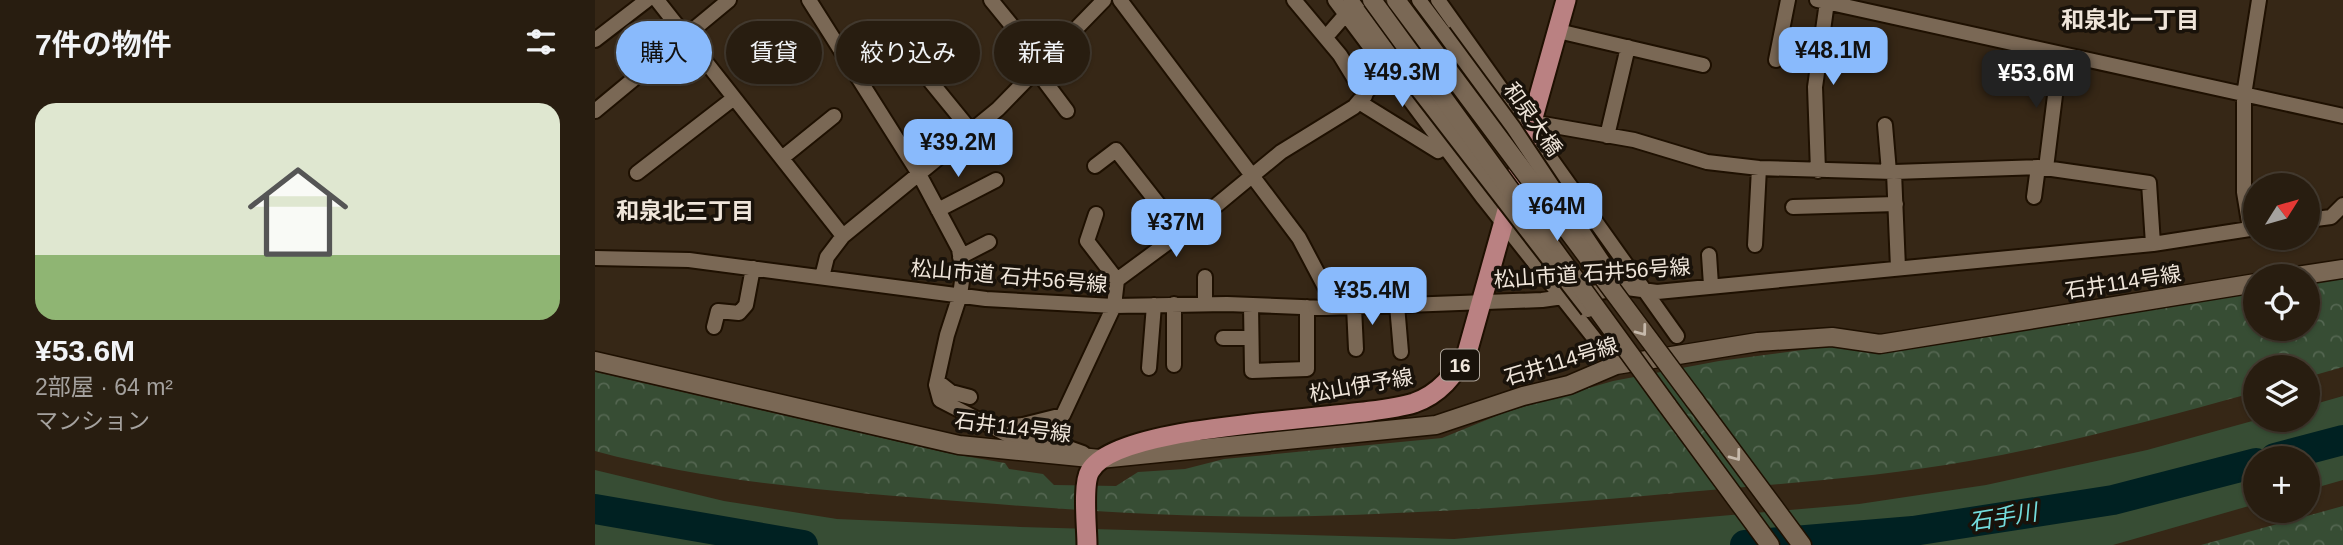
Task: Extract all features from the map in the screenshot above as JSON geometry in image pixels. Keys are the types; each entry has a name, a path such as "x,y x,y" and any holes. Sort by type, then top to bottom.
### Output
{"main road":[{"name":"松山伊予線","path":"1100,459 1156,438 1414,403 1435,392 1451,379 1467,353 1502,220 1566,0"},
{"path":"1087,545 1087,477 1100,459"}],"street":[{"path":"595,40 647,0"},
{"path":"657,0 673,21"},
{"path":"705,21 729,0"},
{"path":"809,0 919,174 959,249 960,295 947,335 937,381 940,400 1010,436 1052,442 1100,459"},
{"path":"991,0 1006,21"},
{"path":"1084,21 1104,0"},
{"path":"1120,0 1252,173 1306,250 1327,291 1326,308"},
{"path":"1294,0 1326,37 1362,99 1424,145 1438,151 1444,146"},
{"path":"1335,0 1348,7 1588,311 1623,346"},
{"path":"1372,0 1770,545"},
{"name":"和泉大橋","path":"1396,0 1802,545"},
{"name":"和泉大橋","path":"1419,0 1513,127 1605,265 1624,306"},
{"path":"1439,0 1530,125 1537,142 1677,336"},
{"path":"1776,60 1788,0"},
{"path":"2244,173 2243,95 2259,0"},
{"path":"1818,171 1815,87 1822,1 2343,116"},
{"path":"1326,37 1348,7"},
{"path":"1558,31 1703,65"},
{"path":"1399,87 1466,37"},
{"path":"1607,136 1627,47"},
{"path":"2034,197 2042,168 2060,55"},
{"path":"1392,66 1399,87 1602,348"},
{"path":"1117,280 1181,233 1252,173 1302,139 1341,118 1392,66"},
{"path":"712,70 843,236"},
{"path":"595,111 629,84"},
{"path":"933,84 971,131"},
{"path":"823,276 827,257 843,236 971,131 1022,84"},
{"path":"1050,84 1067,111"},
{"path":"637,173 653,151 734,98"},
{"path":"782,158 834,116"},
{"path":"1530,125 1546,125 1634,140 1707,162 1759,168 1892,172 2042,168 2149,183 2153,244"},
{"path":"1885,125 1896,204 1898,268"},
{"path":"1095,166 1116,150 1181,233"},
{"path":"1755,245 1759,168"},
{"path":"938,210 996,180"},
{"path":"1793,207 1896,204"},
{"path":"2337,217 2343,205"},
{"path":"994,429 1063,415 1114,306 1117,280 1087,240 1096,214"},
{"name":"松山市道 石井56号線","path":"595,258 689,260 960,295 1114,306 1205,304 1326,308 1542,300 1627,288 1647,293 2153,244 2243,230"},
{"path":"960,257 989,242"},
{"path":"1709,255 1711,285"},
{"path":"714,327 718,311 739,313 746,305 753,268"},
{"path":"2320,272 2343,269"},
{"path":"1205,277 1205,304"},
{"name":"石井114号線","path":"595,361 959,445 1100,459 1436,425 1569,385 1616,365 1758,342 1832,337 1879,344 2243,285"},
{"path":"1174,304 1174,365"},
{"path":"1149,368 1154,305"},
{"path":"1251,305 1252,371 1307,369 1307,307"},
{"path":"1397,305 1401,352"},
{"path":"1354,307 1356,349"},
{"path":"1223,338 1251,338"},
{"path":"937,381 951,392 970,397"}],"green space":[{"path":"2343,278 2343,367 2320,374 2320,355 2243,355 2243,396 2041,447 1897,472 1823,480 1451,510 1315,516 1229,516 1056,508 828,490 734,479 595,451 595,372 947,453 1005,463 1009,469 1043,474 1054,485 1116,486 1138,472 1185,469 1224,459 1442,438 1506,412 1613,381 1719,361 1832,346 1889,351 1921,347 2243,293 2243,341 2320,341 2320,281"},
{"path":"2343,396 2343,480 2320,487 2320,446 2243,446 2243,508 2113,545 595,545 595,470 724,501 837,519 1454,539 1859,504 1986,485 2147,450 2243,424 2243,432 2320,432 2320,403"},
{"path":"2343,506 2343,545 2201,545 2281,523 2320,523 2320,512"}],"waterway":[{"name":"石手川","path":"2320,446 2343,440"},
{"name":"石手川","path":"1745,545 1913,531 2113,500 2243,466"},
{"name":"石手川","path":"595,509 803,545"}],"district":[{"name":"和泉北一丁目","path":"2130,20"},
{"name":"和泉北三丁目","path":"685,211"}]}
